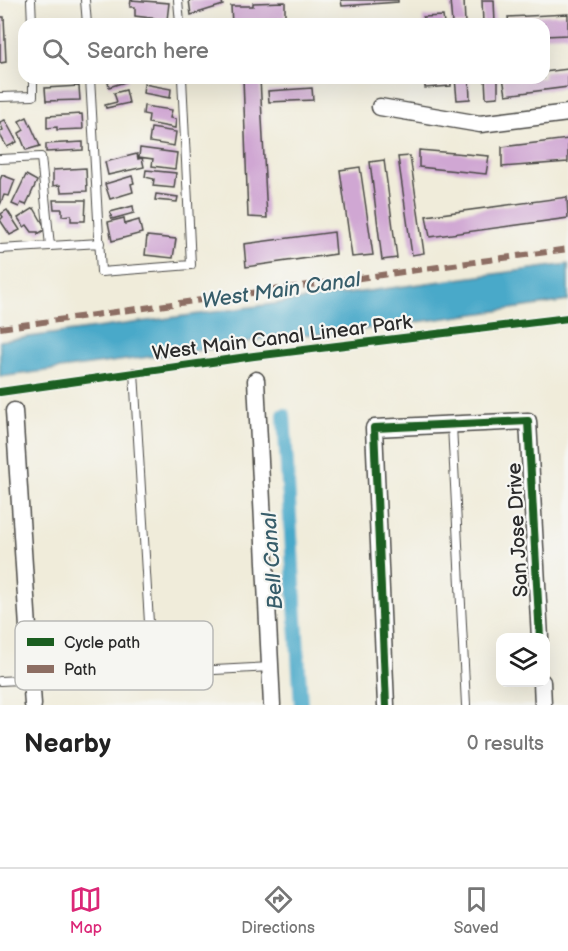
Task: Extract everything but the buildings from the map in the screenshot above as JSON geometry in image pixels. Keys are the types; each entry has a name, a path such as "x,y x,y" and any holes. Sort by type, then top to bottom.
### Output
{"street":[{"path":"380,107 480,124 568,113"},
{"path":"256,380 272,705"},
{"path":"14,411 27,621"},
{"name":"San Jose Drive","path":"452,425 528,421 540,633"},
{"path":"386,705 374,428 452,425"},
{"path":"542,687 543,705"},
{"path":"32,690 33,705"}],"lane":[{"path":"31,0 32,18"},
{"path":"85,0 86,18"},
{"path":"178,0 180,18"},
{"path":"0,97 33,96 33,84"},
{"path":"90,84 101,272 191,265 182,84"},
{"path":"0,159 41,157 50,246"},
{"path":"0,249 100,243"},
{"path":"134,372 149,621"},
{"path":"452,425 466,705"},
{"path":"213,670 271,667"},
{"path":"0,681 15,680"}],"water":[{"path":"568,264 568,301 330,334 282,335 216,348 0,377 0,341"}],"waterway":[{"name":"Bell Canal","path":"284,415 301,705"}],"marked path":[{"path":"0,328 568,249"}],"cycle path":[{"name":"West Main Canal Linear Park","path":"0,392 254,356 568,318"},
{"path":"386,705 374,428 528,421 540,633"}],"water label":[{"name":"West Main Canal","path":"281,290"}]}
